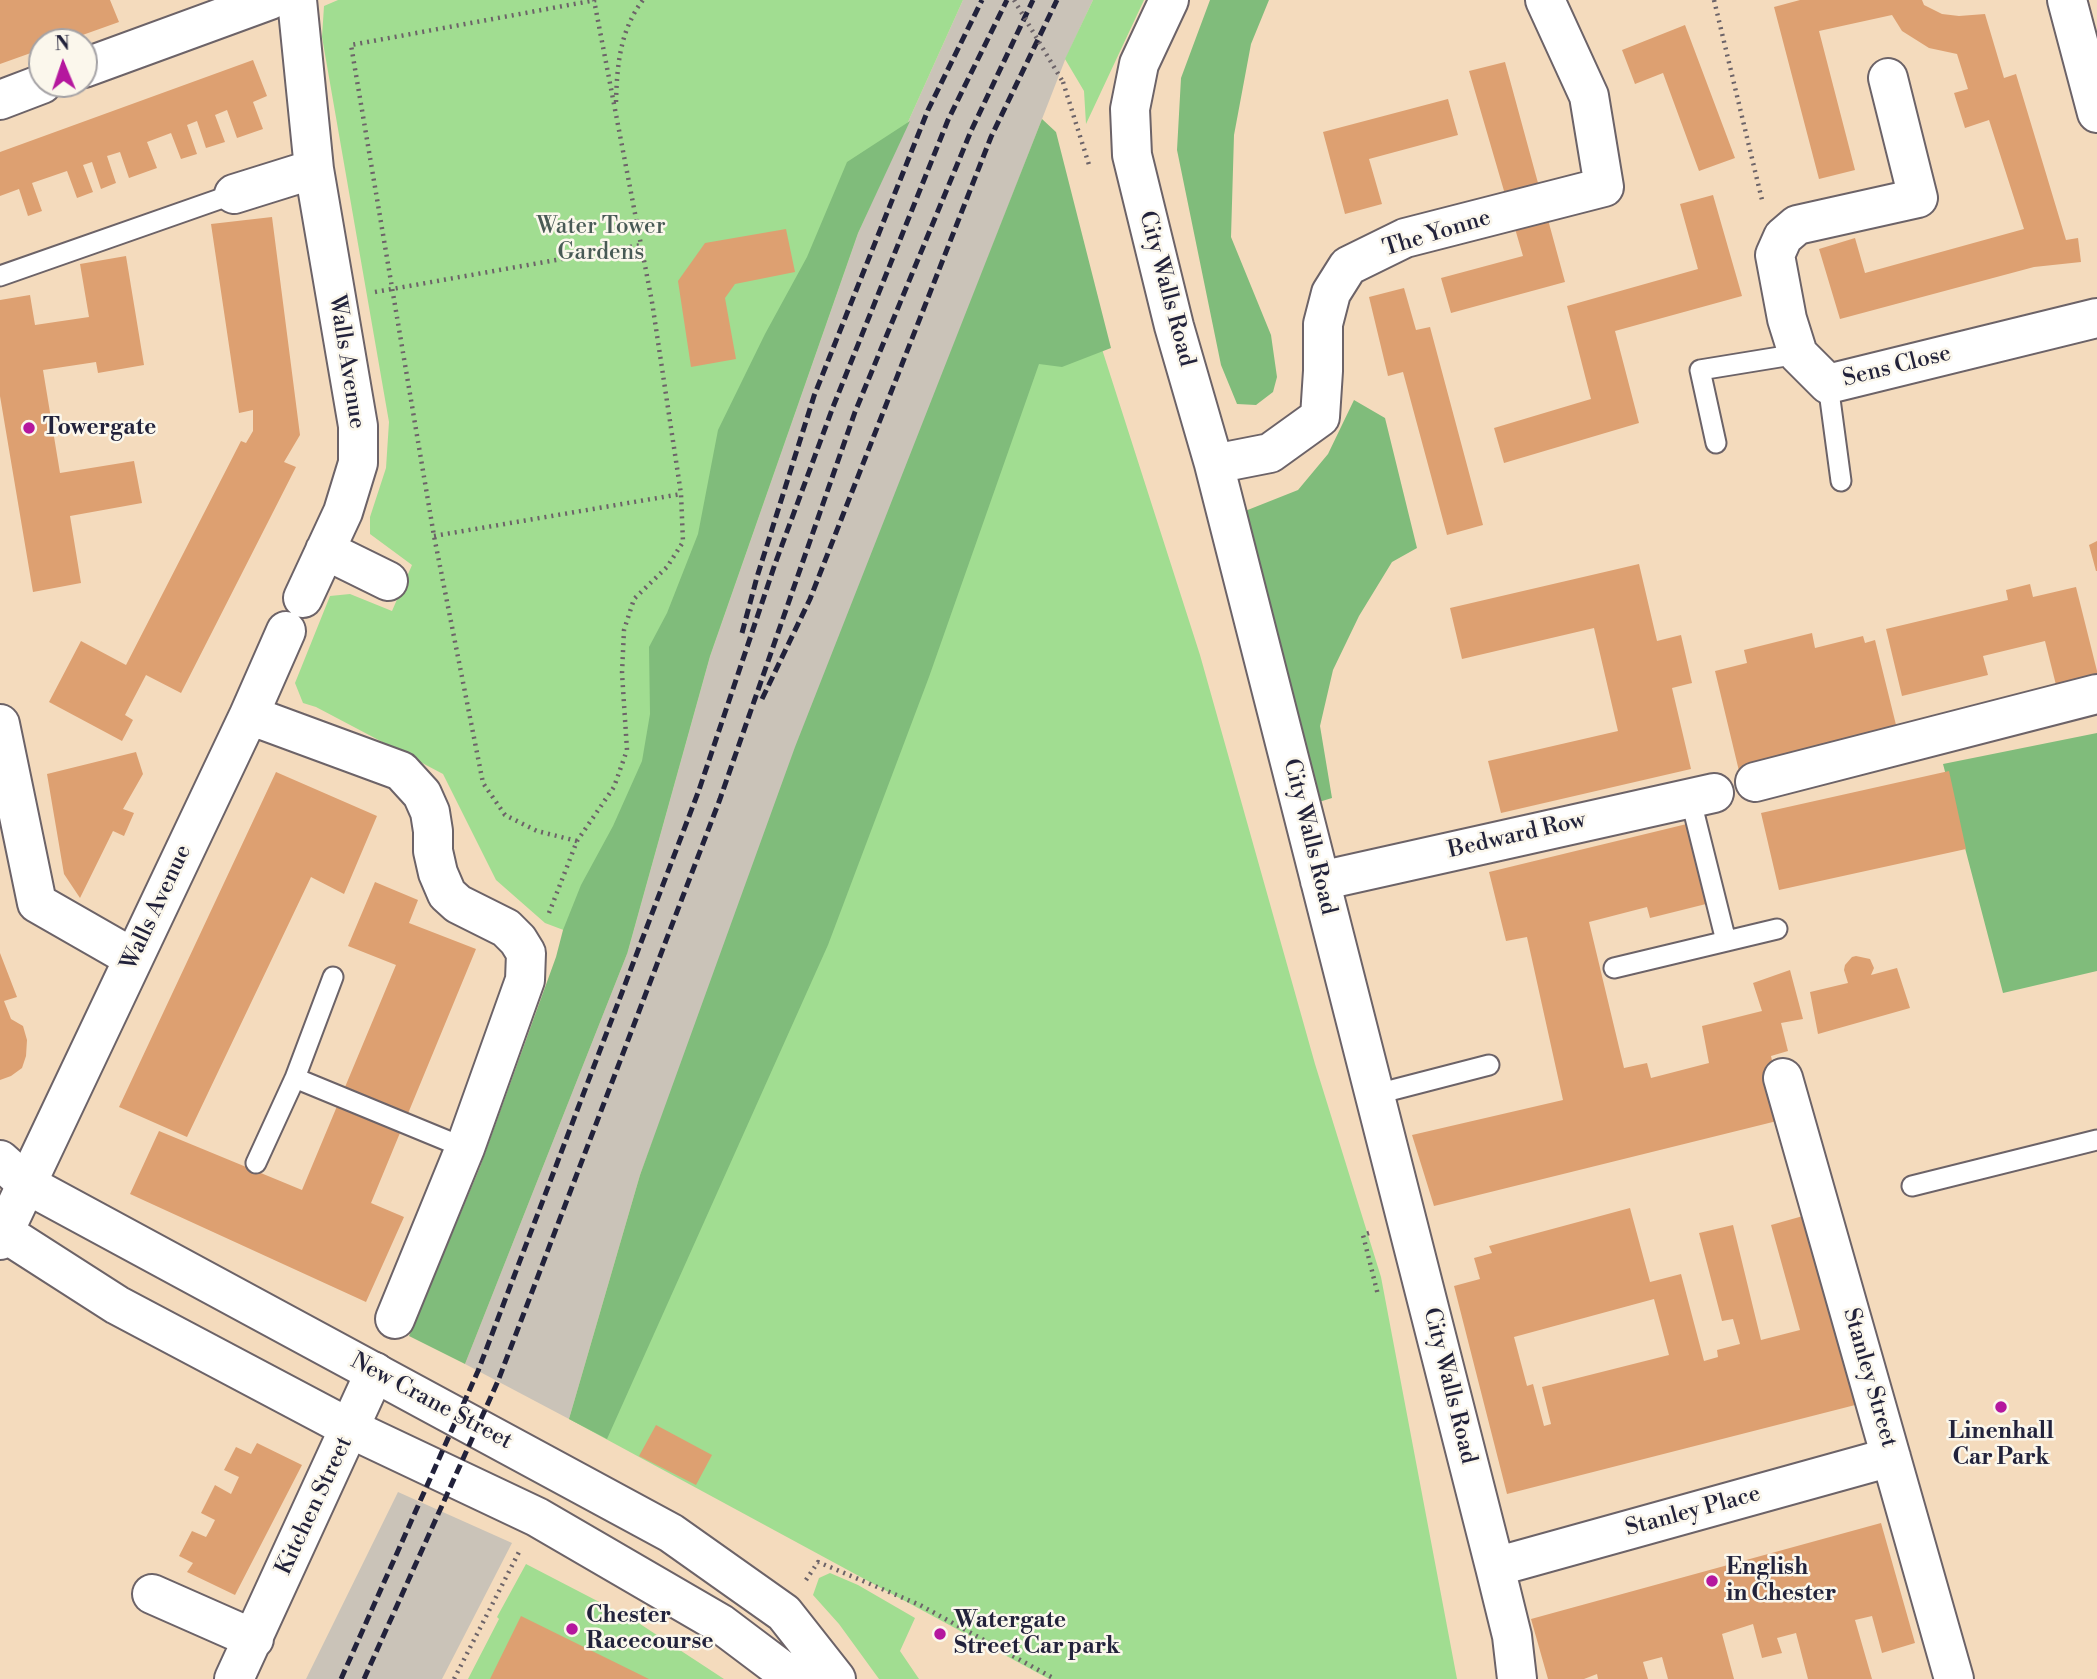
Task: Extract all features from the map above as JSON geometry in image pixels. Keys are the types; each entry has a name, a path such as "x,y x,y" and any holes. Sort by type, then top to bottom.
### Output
{"main road":[{"path":"98,63 270,0"},
{"name":"Walls Avenue","path":"297,0 314,169 358,426 358,463 343,512 303,598"},
{"name":"City Walls Road","path":"1169,0 1139,64 1130,109 1132,155 1174,326 1214,464 1495,1567 1512,1636 1517,1679"},
{"name":"The Yonne","path":"1214,464 1270,453 1320,417 1323,324 1331,293 1348,266 1405,239 1604,187 1589,96 1545,0"},
{"path":"2067,0 2097,113"},
{"path":"1775,255 1783,237 1797,226 1918,198 1888,78"},
{"path":"0,100 28,89"},
{"path":"233,194 314,169"},
{"name":"Sens Close","path":"1775,255 1787,318 1798,354 1828,384 2097,318"},
{"path":"326,550 388,580"},
{"name":"Walls Avenue","path":"1,1234 27,1185 286,631"},
{"path":"1755,782 2097,694"},
{"path":"249,715 401,771 422,794 430,812 433,851 447,894 458,904 506,928 526,953 525,981 465,1148 395,1319"},
{"path":"0,724 37,903 133,958"},
{"name":"Bedward Row","path":"1320,881 1702,795"},
{"name":"Stanley Street","path":"1783,1078 1954,1679"},
{"name":"New Crane Street","path":"0,1160 27,1185 671,1533 784,1613 836,1679"},
{"path":"1,1234 117,1306 351,1429 537,1517 721,1624 794,1679"},
{"name":"Kitchen Street","path":"234,1679 376,1372"},
{"name":"Stanley Place","path":"1495,1567 1891,1457"},
{"path":"152,1594 254,1639"}],"lane":[{"path":"0,276 233,194"},
{"path":"1716,443 1700,370 1798,354"},
{"path":"1828,384 1841,481"},
{"path":"1702,795 1726,941"},
{"path":"1614,968 1777,929"},
{"path":"256,1163 295,1078 333,977"},
{"path":"1373,1095 1489,1065"},
{"path":"295,1078 465,1148"},
{"path":"1912,1186 2097,1139"}],"path":[{"path":"526,953 545,923 577,841 614,787 627,750 622,673 624,630 634,599 667,567 683,542 681,494 641,245 595,0 351,45 434,536 483,783 505,815 537,831 577,841"},
{"path":"616,114 617,67 622,41 643,0"},
{"path":"1014,0 1063,82"},
{"path":"1714,0 1775,255"},
{"path":"392,290 641,245"},
{"path":"434,536 681,494"},
{"path":"454,1679 537,1517"},
{"path":"784,1613 818,1562 920,1605 1055,1679"}],"shaded area":[{"path":"963,0 1093,0 1065,60 933,399 640,1175 569,1419 465,1364 627,954 710,656 858,233"},
{"path":"398,1492 512,1543 442,1679 306,1679"}],"green space":[{"name":"Water Tower Gardens","path":"338,0 963,0 858,233 710,656 627,954 545,923 496,880 443,774 316,707 303,703 295,683 330,596 350,594 392,611 412,565 370,534 370,517 386,468 389,422 322,37 324,6"},
{"path":"1093,0 1144,0 1086,124 1084,91 1065,59"},
{"path":"1210,0 1269,0 1251,44 1234,135 1231,237 1271,335 1277,377 1273,392 1256,405 1237,404 1221,365 1177,150 1181,78"},
{"path":"1042,119 1056,132 1111,348 1062,367 1039,364 929,677 828,945 607,1439 569,1419 640,1175 795,747"},
{"path":"910,121 858,233 710,656 627,954 465,1364 409,1336 480,1167 581,885 613,826 642,761 650,714 649,647 667,613 698,534 718,430 765,334 807,257 847,162"},
{"path":"1051,190 1200,655 1315,1064 1381,1277 1457,1679 1049,1679 569,1419"},
{"path":"1354,400 1385,418 1417,548 1392,562 1359,616 1333,670 1320,726 1332,798 1309,805 1235,515 1298,490 1328,454"},
{"path":"2097,733 2097,971 2003,993 1943,764"},
{"name":"Chester Racecourse","path":"526,1564 634,1620 724,1679 468,1679"},
{"path":"830,1573 858,1585 915,1618 900,1651 919,1679 879,1679 839,1624 813,1595 819,1578"}],"building":[{"path":"0,0 110,0 119,22 98,30 28,28 28,54 0,64"},
{"path":"1800,0 1922,0 1924,5 1942,14 1985,14 2004,78 2016,74 2066,240 2078,238 2081,262 2034,267 1840,319 1819,249 1855,238 1865,273 2024,229 1989,120 1965,128 1954,93 1968,89 1957,54 1929,48 1902,31 1892,15 1819,31 1855,170 1819,179 1774,7"},
{"path":"1685,25 1735,158 1699,171 1663,73 1635,84 1622,50"},
{"path":"253,60 267,96 253,102 263,129 237,138 227,110 215,115 225,142 206,148 197,121 187,125 197,154 181,159 171,133 147,142 157,168 129,178 120,152 107,156 116,183 101,189 92,162 83,165 93,192 77,198 67,171 32,183 42,211 28,216 19,189 0,196 0,152"},
{"path":"1505,62 1565,282 1451,313 1441,278 1523,256 1469,71"},
{"path":"1448,99 1458,135 1369,159 1382,204 1345,214 1323,132"},
{"path":"1713,195 1742,296 1615,331 1639,423 1504,463 1494,428 1591,399 1567,306 1698,269 1680,204"},
{"path":"272,217 300,435 284,462 296,467 181,693 146,675 125,715 133,720 122,741 49,702 81,641 126,665 241,441 246,443 253,431 253,410 239,413 211,224"},
{"path":"786,229 795,272 735,284 725,298 736,359 691,367 678,281 705,243"},
{"name":"Towergate","path":"126,256 144,365 98,373 96,362 43,370 60,473 134,461 142,503 70,516 81,583 33,592 0,396 0,300 30,295 35,325 89,317 80,264"},
{"path":"1404,288 1416,330 1430,327 1483,525 1447,535 1403,372 1388,376 1369,297"},
{"path":"2097,541 2097,571 2096,571 2089,545"},
{"path":"1639,564 1657,641 1681,635 1692,683 1672,688 1691,769 1501,813 1488,761 1618,731 1594,628 1462,659 1450,608"},
{"path":"2030,584 2033,597 2076,587 2097,679 2057,689 2045,641 1983,656 1988,675 1902,696 1886,629 2008,600 2006,590"},
{"path":"1812,633 1815,648 1863,636 1865,643 1875,640 1898,733 1739,771 1715,671 1747,663 1744,650"},
{"path":"136,752 143,774 123,809 134,813 124,836 113,831 80,898 64,874 47,774"},
{"path":"1949,771 1966,849 1779,890 1761,813"},
{"path":"276,772 377,816 344,894 311,877 187,1137 119,1107"},
{"path":"1695,822 1714,902 1650,918 1647,907 1589,922 1624,1068 1647,1063 1651,1078 1709,1063 1702,1026 1762,1011 1753,983 1790,970 1803,1019 1781,1023 1788,1051 1771,1056 1785,1119 1434,1206 1412,1135 1563,1100 1527,937 1506,941 1489,872"},
{"path":"375,882 418,900 409,923 476,949 371,1203 404,1217 366,1302 130,1194 159,1131 302,1190 396,965 348,946"},
{"path":"0,953 17,997 4,1001 11,1019 23,1026 27,1040 22,1068 0,1080"},
{"path":"1856,956 1870,959 1874,968 1871,975 1897,968 1910,1008 1818,1034 1810,992 1848,983 1845,965"},
{"path":"1630,1208 1650,1282 1681,1274 1704,1361 1718,1357 1717,1350 1740,1344 1733,1319 1722,1321 1699,1233 1733,1225 1761,1340 1800,1330 1771,1225 1810,1214 1863,1403 1507,1494 1454,1286 1480,1279 1474,1258 1492,1253 1489,1246","holes":["1654,1299 1669,1355 1542,1387 1551,1424 1544,1426 1533,1384 1527,1386 1514,1337"]},
{"path":"656,1425 712,1455 696,1485 639,1456"},
{"path":"257,1443 302,1465 235,1595 187,1572 193,1563 179,1556 192,1531 206,1537 211,1528 215,1520 201,1513 215,1485 231,1494 239,1477 224,1470 236,1447 251,1454"},
{"path":"1881,1523 1915,1643 1882,1653 1872,1616 1855,1620 1872,1679 1808,1679 1796,1633 1777,1638 1782,1653 1762,1658 1753,1624 1722,1634 1734,1679 1668,1679 1662,1657 1643,1662 1648,1679 1598,1679 1597,1674 1584,1679 1548,1679 1531,1619"},
{"path":"521,1616 649,1679 490,1679"}],"railway":[{"path":"742,633 814,396 928,110 982,0"},
{"path":"341,1679 478,1371 699,790 775,564 833,407 948,120 1007,0"},
{"path":"364,1679 498,1381 720,799 855,412 971,131 1033,0"},
{"path":"762,699 810,599 991,137 1057,0"}],"place":[{"name":"Towergate","path":"29,428"},
{"name":"Linenhall Car Park","path":"2001,1407"},
{"name":"English in Chester","path":"1712,1581"},
{"name":"Chester Racecourse","path":"572,1629"},
{"name":"Watergate Street Car park","path":"940,1634"}]}
